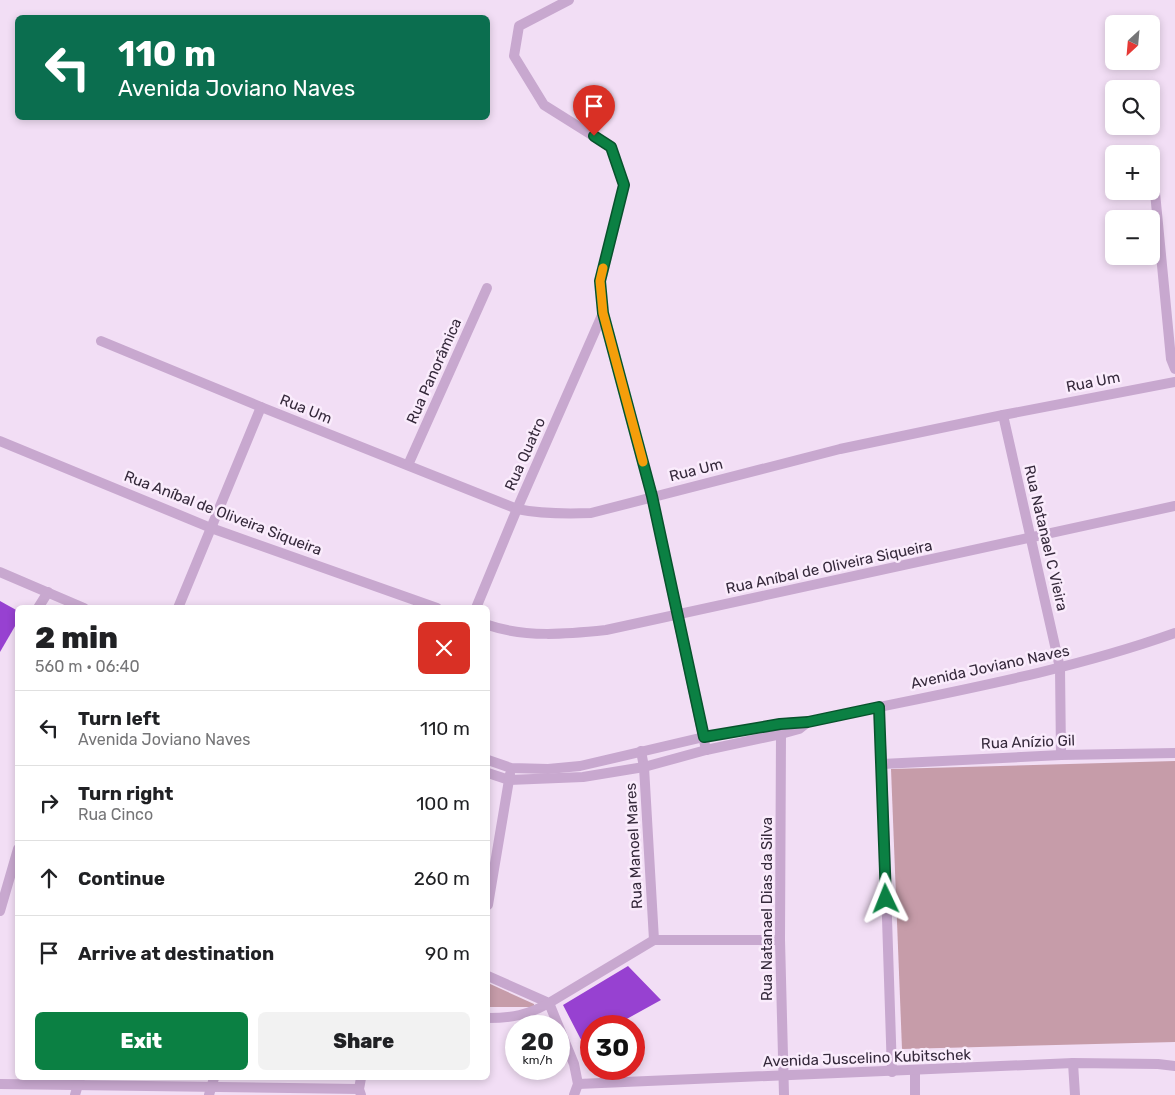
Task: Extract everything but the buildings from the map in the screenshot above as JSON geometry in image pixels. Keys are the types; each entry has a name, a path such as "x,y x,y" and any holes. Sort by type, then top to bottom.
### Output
{"street":[{"path":"569,0 519,26 514,56 544,105 611,147 624,185 600,281 603,313 652,496 706,750"},
{"path":"1156,200 1175,369"},
{"name":"Rua Panorâmica","path":"408,465 487,288"},
{"name":"Rua Quatro","path":"477,605 603,313"},
{"name":"Rua Um","path":"101,341 261,408 517,509 544,513 591,513 840,449 1175,382"},
{"path":"179,605 261,408"},
{"name":"Rua Natanael C Vieira","path":"1003,415 1060,668 1060,755"},
{"name":"Rua Aníbal de Oliveira Siqueira","path":"0,441 211,528 429,605"},
{"name":"Rua Aníbal de Oliveira Siqueira","path":"490,625 523,633 563,634 606,630 1175,506"},
{"path":"0,572 77,605"},
{"path":"40,605 48,592"},
{"name":"Avenida Joviano Naves","path":"490,761 511,768 580,766 704,737 781,729 799,729 808,722 1060,668 1128,650 1175,633"},
{"path":"879,707 892,1072"},
{"name":"Avenida Joviano Naves","path":"490,774 509,780 583,778 644,767 781,729"},
{"name":"Rua Natanael Dias da Silva","path":"781,729 780,940 784,1095"},
{"name":"Rua Manoel Mares","path":"641,751 644,767 654,940"},
{"name":"Rua Anízio Gil","path":"882,764 1060,755 1175,753"},
{"path":"490,893 511,768"},
{"path":"0,911 15,859"},
{"path":"490,1018 521,1016 535,1012 654,940 780,940"},
{"path":"490,977 549,1003 574,1064 578,1084 574,1095"},
{"name":"Avenida Juscelino Kubitschek","path":"1158,1064 1175,1059"},
{"path":"1073,1064 1075,1095"},
{"name":"Avenida Juscelino Kubitschek","path":"578,1084 1073,1064 1158,1064 1175,1066"},
{"path":"915,1071 915,1095"},
{"path":"0,1084 211,1087 360,1092"}],"shaded area":[{"path":"1175,761 1175,1042 902,1049 891,769"},
{"path":"490,984 534,1004 534,1007 490,1007"}],"slow traffic":[{"path":"603,268 600,281 603,313 643,462"}],"route":[{"path":"594,136 611,147 624,185 600,281 603,313 652,496 704,737 780,724 808,722 879,707 886,899"}]}
